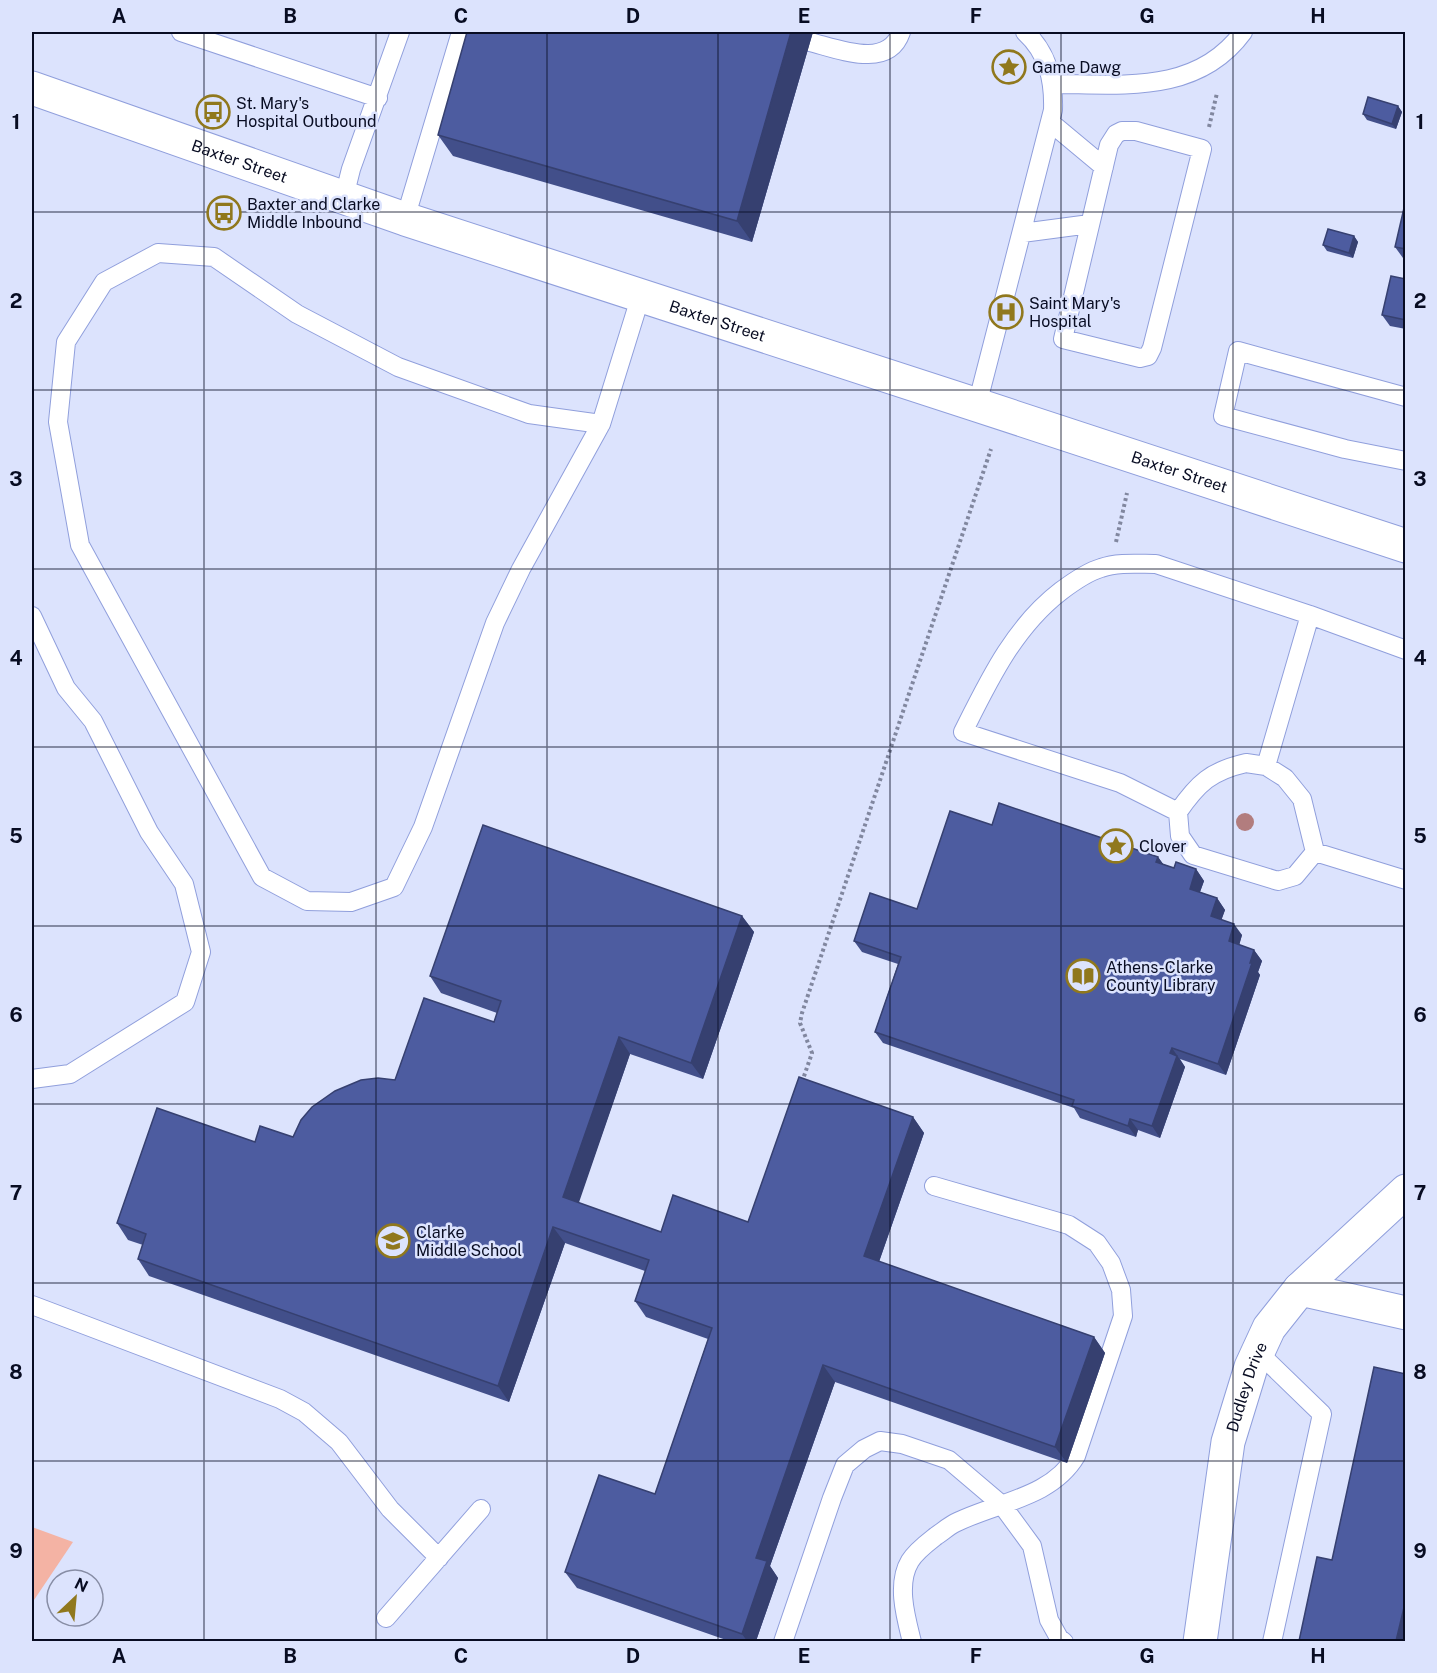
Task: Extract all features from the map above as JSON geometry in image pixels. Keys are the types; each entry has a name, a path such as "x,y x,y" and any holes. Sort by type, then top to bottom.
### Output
{"main road":[{"name":"Baxter Street","path":"32,88 405,219 1406,546"},
{"name":"Dudley Drive","path":"1200,1641 1228,1442 1251,1367 1269,1328 1300,1289 1406,1191"},
{"path":"1300,1289 1406,1313"}],"lane":[{"path":"181,32 378,98"},
{"path":"344,198 351,169 400,32"},
{"path":"405,219 461,32"},
{"path":"810,42 860,54 875,54 888,49 901,32"},
{"path":"1052,84 1153,83 1186,76 1213,61 1234,44 1243,32"},
{"path":"977,405 1053,110 1052,84 1047,64 1034,35"},
{"path":"1050,122 1104,167"},
{"path":"1122,131 1136,131 1202,149 1152,348 1148,356 1140,358 1063,339 1090,224 1109,145 1116,134 1122,131"},
{"path":"1022,233 1090,224"},
{"path":"601,424 529,414 398,367 297,315 214,257 158,253 104,282 66,342 58,422 80,545 262,877 307,901 351,902 394,887 423,827 495,624 521,569 601,424 641,295"},
{"path":"1406,397 1238,351 1223,416 1346,449 1406,461"},
{"path":"1178,812 1120,783 963,732 994,670 1020,632 1042,606 1073,582 1101,567 1156,564 1311,615 1406,650"},
{"path":"1266,766 1311,615"},
{"path":"32,616 66,688 93,721 149,832 184,884 201,952 185,1002 70,1074 32,1079"},
{"path":"1246,763 1266,766 1286,778 1302,799 1315,852 1295,876 1278,882 1193,855 1180,836 1178,812 1203,780 1225,768 1246,763"},
{"path":"1315,852 1406,880"},
{"path":"912,1641 903,1600 904,1582 909,1562 923,1546 954,1524 1050,1485 1068,1469 1076,1456 1123,1316 1121,1290 1111,1263 1096,1243 1069,1225 934,1186"},
{"path":"32,1305 280,1399 304,1412 339,1442 390,1509 438,1558"},
{"path":"1258,1352 1322,1414 1272,1641"},
{"path":"783,1641 845,1465 864,1449 880,1441 902,1444 949,1460 1002,1505 1032,1546 1049,1620 1059,1638 1064,1641"},
{"path":"386,1618 481,1509"}],"path":[{"path":"1208,133 1218,93"},
{"path":"812,1087 801,1083 812,1053 800,1023 802,1013 991,449"},
{"path":"1118,565 1116,539 1127,493"}],"shaded area":[{"path":"32,1527 73,1542 56,1568 45,1568 45,1584 32,1603"}],"building":[{"path":"467,32 791,32 737,221 438,135"},
{"path":"1368,97 1398,106 1392,124 1363,114"},
{"path":"1404,208 1406,208 1406,249 1395,247"},
{"path":"1328,229 1354,236 1349,253 1323,245"},
{"path":"1391,276 1406,279 1406,320 1382,315"},
{"name":"Athens-Clarke County Library","path":"999,803 1158,857 1156,862 1174,868 1176,862 1196,869 1190,889 1217,898 1211,916 1234,924 1229,941 1254,950 1250,963 1252,963 1218,1064 1172,1048 1170,1053 1177,1056 1152,1126 1130,1119 1128,1126 1072,1106 1074,1100 875,1032 901,957 854,941 870,893 917,909 950,811 992,825"},
{"name":"Clarke Middle School","path":"483,825 742,916 691,1063 619,1037 563,1197 661,1232 673,1195 748,1222 799,1077 913,1117 864,1256 1094,1337 1055,1447 823,1365 756,1558 767,1561 742,1634 565,1572 599,1475 655,1494 712,1328 635,1301 649,1260 553,1227 498,1386 138,1259 146,1234 117,1223 157,1108 255,1142 260,1126 293,1137 301,1120 312,1107 335,1091 361,1080 378,1078 395,1080 424,998 494,1022 501,1001 430,976"},
{"path":"1374,1367 1406,1374 1406,1599 1396,1641 1299,1641 1317,1557 1332,1560"}],"place":[{"name":"Game Dawg","path":"1009,67"},
{"name":"St. Mary's Hospital Outbound","path":"213,112"},
{"name":"Baxter and Clarke Middle Inbound","path":"224,213"},
{"name":"Saint Mary's Hospital","path":"1006,312"},
{"name":"Clover","path":"1116,846"},
{"name":"Athens-Clarke County Library","path":"1083,976"},
{"name":"Clarke Middle School","path":"393,1241"}]}
